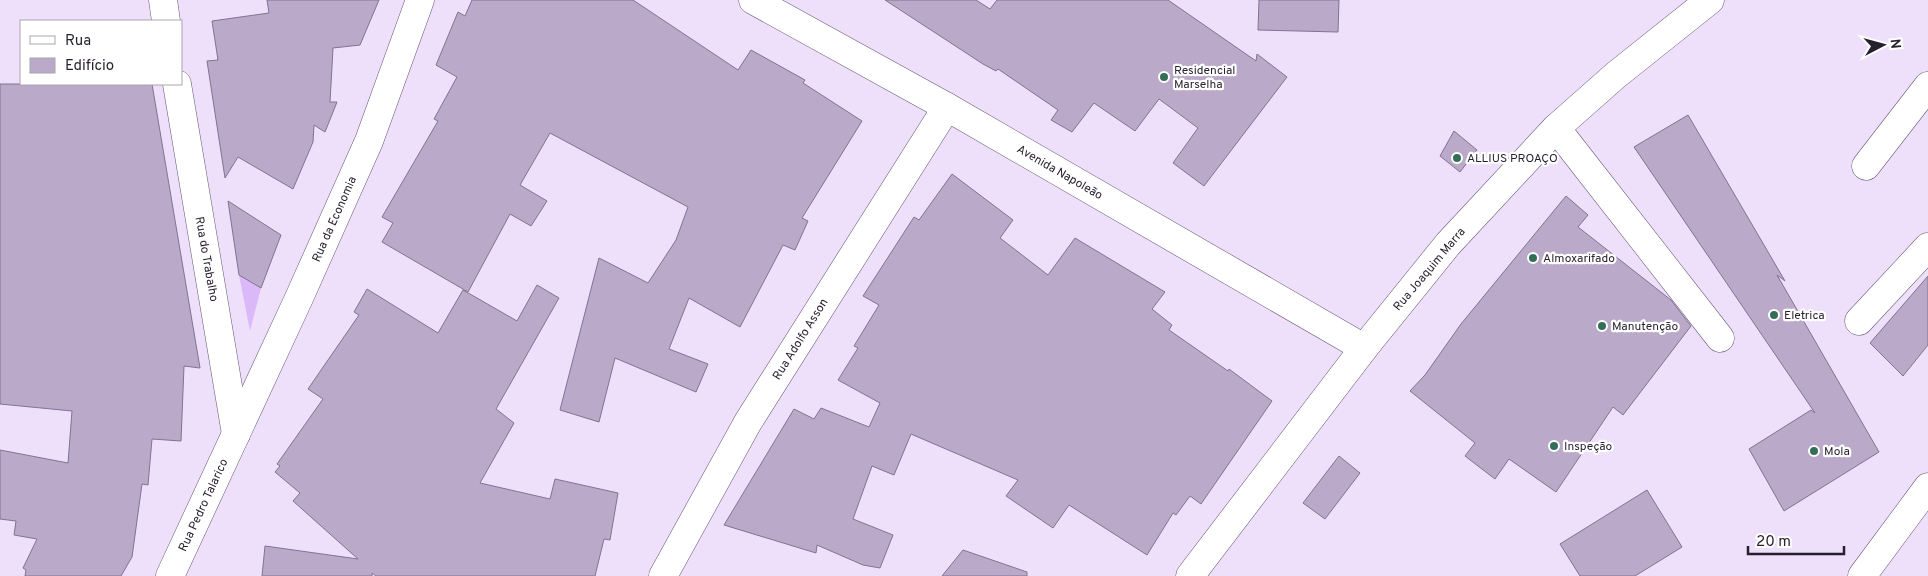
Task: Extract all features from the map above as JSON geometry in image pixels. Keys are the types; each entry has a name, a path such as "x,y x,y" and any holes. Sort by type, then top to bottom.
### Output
{"street":[{"path":"163,0 166,20"},
{"name":"Rua da Economia","path":"236,434 369,141 420,0"},
{"name":"Avenida Napoleão","path":"753,0 947,107 1364,348"},
{"name":"Rua Joaquim Marra","path":"1190,576 1364,348 1448,244 1556,128 1616,75 1710,0"},
{"name":"Rua do Trabalho","path":"177,85 236,434"},
{"path":"1866,166 1928,86"},
{"name":"Rua Adolfo Asson","path":"663,576 748,422 947,107"},
{"path":"1556,128 1720,338"},
{"path":"1859,321 1928,247"},
{"name":"Rua Pedro Talarico","path":"170,576 236,434"},
{"path":"1862,576 1928,487"}],"shaded area":[{"path":"239,275 261,288 250,331"}],"building":[{"path":"267,0 379,0 360,45 333,48 330,102 337,102 325,132 314,125 313,142 293,189 238,157 225,178 207,61 218,60 212,21 269,13"},
{"path":"472,0 633,0 738,70 751,50 805,80 803,83 862,121 802,218 808,221 795,250 783,245 740,327 689,298 669,349 708,364 696,392 615,358 599,422 560,410 599,258 648,283 676,240 688,207 550,133 520,185 547,201 531,226 510,214 468,292 382,242 393,223 382,217 438,121 434,119 457,77 436,65 458,12 465,16"},
{"path":"885,0 976,0 990,9 997,0 1168,0 1256,61 1257,54 1287,77 1204,186 1173,163 1198,128 1159,99 1135,131 1094,103 1072,132 1051,120 1058,110 998,69 996,71 983,64"},
{"path":"1259,0 1339,0 1338,32 1258,30"},
{"path":"0,84 152,85 200,368 184,366 181,441 152,439 148,485 142,484 132,557 121,576 25,576 26,570 23,568 37,539 14,535 16,521 0,519 0,450 68,463 72,411 0,404"},
{"path":"1688,115 1785,281 1777,275 1879,452 1784,511 1749,449 1811,410 1815,413 1634,147"},
{"name":"ALLIUS PROAÇO","path":"1454,131 1477,150 1460,172 1440,156"},
{"path":"952,174 1013,220 1000,238 1048,275 1075,238 1165,292 1152,309 1172,325 1169,330 1228,371 1229,369 1272,401 1201,504 1190,496 1176,515 1173,513 1147,555 1069,505 1053,528 1006,496 1018,480 911,434 894,475 872,466 853,519 893,535 880,568 863,565 817,545 816,553 724,525 794,409 814,419 821,408 869,427 880,403 838,380 858,348 854,346 879,305 863,296 914,217 919,220"},
{"path":"1566,196 1588,215 1578,227 1671,300 1691,326 1623,415 1613,407 1556,492 1509,459 1495,479 1465,456 1475,443 1410,391 1425,375 1461,324"},
{"path":"228,201 281,235 261,288 239,275"},
{"path":"1928,276 1928,345 1903,376 1870,343"},
{"path":"537,285 559,298 496,409 514,423 480,483 550,499 555,479 618,493 610,540 604,539 595,576 376,576 372,573 372,576 262,576 265,546 358,559 293,501 300,493 275,472 280,466 277,464 323,399 308,389 359,315 354,312 367,289 438,333 463,290 517,321"},
{"path":"1339,456 1360,473 1325,519 1303,503"},
{"path":"1647,490 1682,547 1635,576 1580,576 1560,544"},
{"path":"963,550 1027,572 1027,576 942,576"}],"place":[{"name":"Residencial Marselha","path":"1164,77"},
{"name":"ALLIUS PROAÇO","path":"1457,158"},
{"name":"Almoxarifado","path":"1533,258"},
{"name":"Eletrica","path":"1774,315"},
{"name":"Manutenção","path":"1602,326"},
{"name":"Inspeção","path":"1554,446"},
{"name":"Mola","path":"1814,451"}]}
